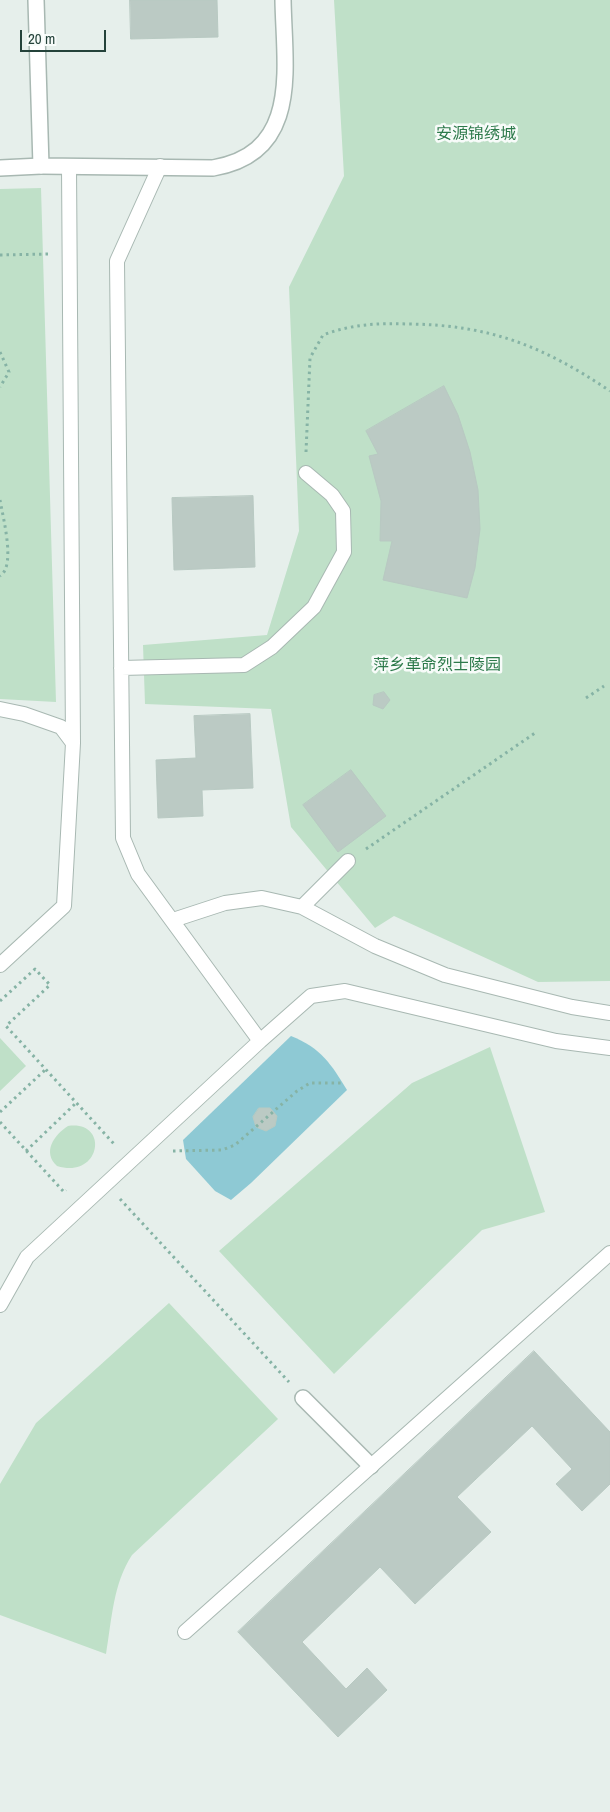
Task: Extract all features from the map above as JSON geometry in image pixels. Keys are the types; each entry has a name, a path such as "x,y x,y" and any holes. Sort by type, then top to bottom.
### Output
{"street":[{"path":"36,0 41,166"},
{"path":"0,168 41,166 213,168 227,166 253,154 266,142 275,128 281,112 284,95 283,0"},
{"path":"303,1398 370,1466"}],"lane":[{"path":"160,166 117,261 123,838 138,874 260,1041"},
{"path":"0,965 64,906 73,743 69,167"},
{"path":"121,668 244,665 272,647 314,607 344,552 344,511 332,495 306,473"},
{"path":"0,709 24,714 60,727 73,743"},
{"path":"302,907 348,861"},
{"path":"173,920 225,902 262,898 302,907 375,946 445,975 572,1007 610,1013"},
{"path":"0,1305 27,1257 311,996 345,991 556,1041 610,1048"},
{"path":"184,1632 610,1253"}],"path":[{"path":"0,255 69,253"},
{"path":"306,473 310,358 323,335 346,327 376,323 426,324 470,328 507,336 576,368 610,391"},
{"path":"0,352 9,372 0,387"},
{"path":"0,500 9,561 4,573 0,576"},
{"path":"586,698 604,686"},
{"path":"348,861 535,733"},
{"path":"0,1001 35,969 50,985 6,1026 115,1145 109,1150"},
{"path":"0,1112 46,1070"},
{"path":"140,1154 222,1150 235,1145 297,1092 310,1084 342,1083"},
{"path":"26,1150 76,1103"},
{"path":"0,1122 64,1192 71,1186"},
{"path":"126,1206 303,1398"}],"green space":[{"name":"萍乡革命烈士陵园","path":"334,0 610,0 610,981 538,982 394,916 375,928 291,827 271,709 145,704 143,645 267,635 299,531 289,287 344,176"},
{"path":"41,188 56,702 0,699 0,189"},
{"path":"0,1038 26,1066 0,1091"},
{"path":"490,1047 545,1212 482,1230 334,1374 219,1251 412,1083"},
{"path":"68,1126 81,1127 90,1132 95,1140 95,1149 91,1158 83,1165 72,1168 57,1166 50,1155 54,1139"},
{"path":"169,1303 278,1419 132,1555 117,1590 106,1654 0,1615 0,1484 36,1423"}],"water":[{"path":"291,1036 318,1052 336,1072 347,1090 231,1200 215,1191 186,1159 183,1140"}],"building":[{"path":"130,0 217,0 218,37 131,39"},
{"path":"444,386 458,415 470,452 478,490 480,529 475,568 467,598 383,580 392,541 380,541 381,501 369,456 378,454 366,431"},
{"path":"253,496 255,567 174,570 172,498"},
{"path":"384,692 390,700 383,709 373,705 374,695"},
{"path":"250,714 253,788 202,790 203,816 158,818 156,760 196,758 194,716"},
{"path":"351,770 386,816 338,852 303,805"},
{"path":"259,1108 270,1108 277,1116 275,1126 266,1131 256,1127 253,1117"},
{"path":"534,1351 610,1432 610,1484 582,1511 556,1484 572,1469 532,1426 457,1497 491,1532 415,1604 380,1567 302,1642 346,1689 367,1668 387,1690 338,1737 238,1632"}],"park label":[{"name":"安源锦绣城","path":"476,135"}]}
